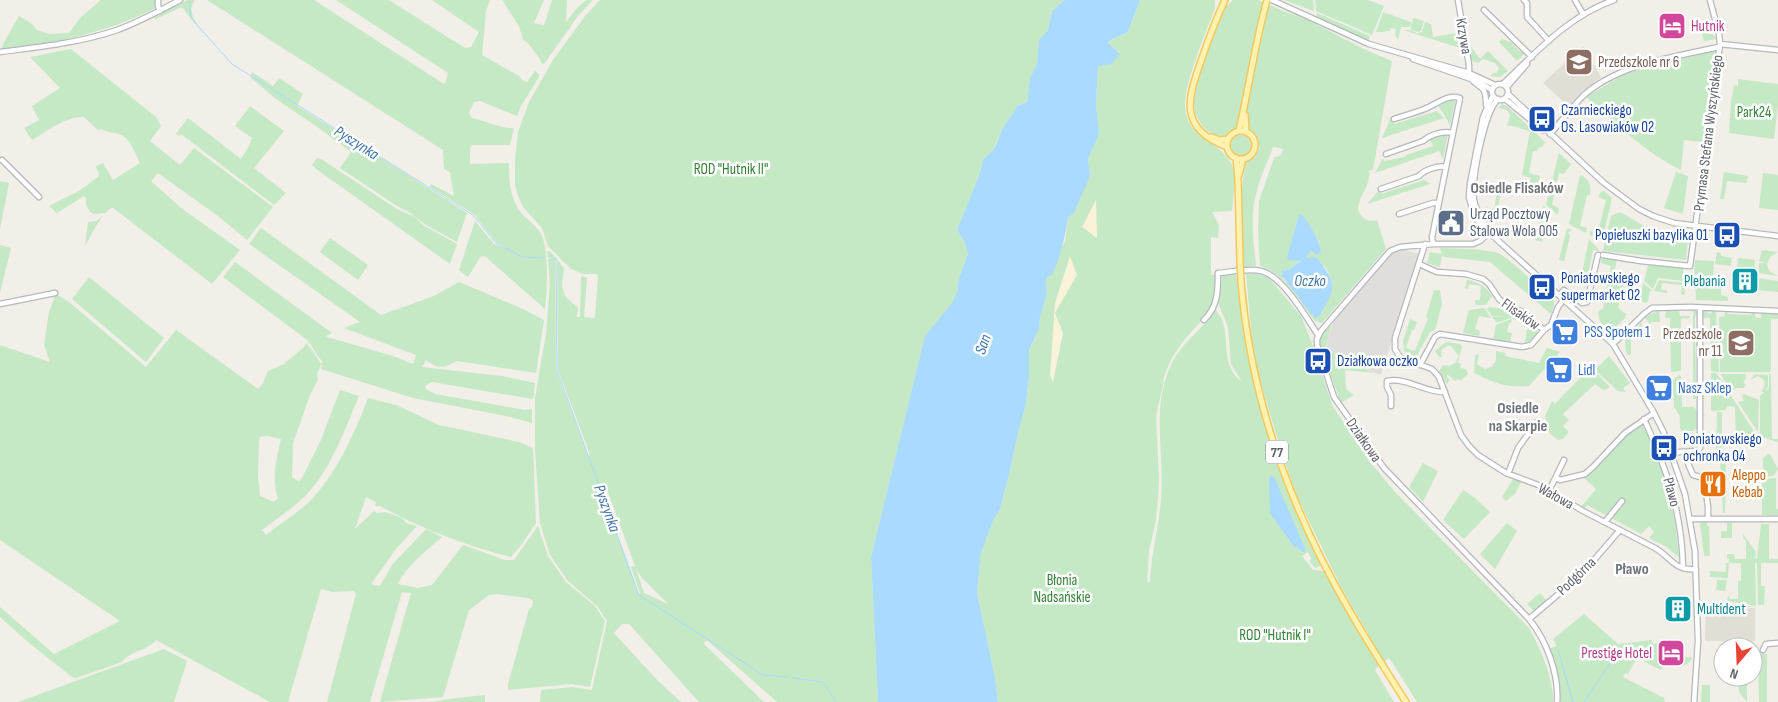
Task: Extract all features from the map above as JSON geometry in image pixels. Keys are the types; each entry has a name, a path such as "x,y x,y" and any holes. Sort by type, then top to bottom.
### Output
{"main road":[{"path":"1220,0 1218,13 1190,97 1190,107 1194,121 1206,135 1227,147"},
{"path":"1218,13 1225,0"},
{"name":"77","path":"1239,131 1245,109 1254,52 1268,0"},
{"name":"77","path":"1238,178 1243,159 1251,154 1255,146 1253,137 1246,132 1245,109"},
{"path":"1243,159 1236,158 1229,153 1227,147 1228,140 1233,133 1239,131 1246,132"},
{"path":"1206,135 1228,140"},
{"name":"77","path":"1236,158 1241,282 1245,317 1266,415 1282,466 1300,513 1321,558 1383,666 1406,702"}],"street":[{"path":"158,0 160,11"},
{"path":"0,52 92,38 118,30 180,0"},
{"path":"1272,0 1358,39 1469,73 1494,90 1498,99"},
{"name":"Krzywa","path":"1458,0 1470,78"},
{"path":"1524,0 1527,3 1527,17 1549,41"},
{"path":"1575,0 1583,14"},
{"path":"1614,0 1583,14 1565,26 1505,85 1494,90 1486,108 1477,142 1469,195 1478,222 1613,344 1654,412 1682,482 1690,519 1696,569 1698,641 1694,702"},
{"name":"Prymasa Stefana Wyszyńskiego","path":"1562,297 1564,290 1581,302 1587,302 1600,255 1690,266 1720,45 1710,0"},
{"path":"1484,10 1532,57"},
{"path":"1550,134 1583,96 1606,80 1627,71 1720,45 1778,50"},
{"path":"1403,54 1422,63 1470,78 1494,90"},
{"path":"1470,78 1484,90 1486,108"},
{"path":"1505,85 1506,96 1604,183 1639,209 1663,220 1778,236"},
{"path":"1394,118 1430,107 1436,102 1454,96 1458,97 1460,101 1438,203 1432,237 1433,244"},
{"path":"1490,232 1476,208 1473,187 1488,116 1498,99 1506,96"},
{"path":"1386,154 1446,131 1453,133"},
{"path":"1,160 39,197"},
{"path":"1381,189 1419,176 1422,172 1441,166 1446,167"},
{"path":"1399,214 1438,203"},
{"path":"1204,320 1216,300 1218,272 1264,271 1274,277 1284,287 1318,335 1387,253 1396,248 1425,244 1473,244 1483,239 1490,232"},
{"name":"Wałowa","path":"1425,244 1395,338 1395,349 1400,357 1436,373 1461,435 1469,446 1488,462 1508,474 1549,490 1655,548 1677,566 1683,568"},
{"name":"Flisaków","path":"1419,264 1436,272 1466,274 1483,279 1507,306 1521,311 1544,330"},
{"path":"0,304 55,293"},
{"path":"1420,365 1436,337 1440,334 1526,347 1531,345 1553,323 1562,297"},
{"path":"1613,344 1652,308 1778,310"},
{"path":"1672,454 1697,451 1700,448 1700,308"},
{"name":"Działkowa","path":"1318,335 1317,344 1334,396 1378,461 1390,476 1529,619 1541,636 1549,656 1557,687 1557,702"},
{"path":"1391,406 1392,395 1387,387 1387,380 1424,387 1436,393 1445,392"},
{"path":"1556,478 1560,480 1584,474 1593,468 1625,433 1654,412"},
{"name":"Pławo","path":"1644,419 1663,462 1672,490 1681,531 1683,568"},
{"path":"1508,474 1518,448 1536,423"},
{"path":"1683,452 1693,475 1704,478 1708,518"},
{"path":"1549,490 1564,460"},
{"path":"1605,522 1622,501"},
{"path":"1690,519 1778,518"},
{"name":"Podgórna","path":"1529,619 1581,575 1620,530"},
{"path":"1683,568 1696,569"},
{"path":"1763,650 1766,644 1778,643"}],"shaded area":[{"name":"Przedszkole nr 6","path":"1583,46 1601,77 1568,106 1543,83"},
{"path":"1402,249 1419,254 1381,375 1327,351 1325,348 1334,319 1386,258 1393,252"},
{"path":"1706,608 1755,608 1755,637 1713,637 1713,641 1705,641"}],"green space":[{"path":"101,0 157,0 154,9 99,31 42,44 2,49 19,16 32,24 37,30 49,34 69,33 81,17"},
{"path":"187,0 195,0 192,5 192,14 206,37 182,7 156,19 154,18"},
{"path":"207,0 314,0 444,84 448,73 336,0 389,0 465,48 471,47 479,32 432,0 490,0 486,11 482,55 527,82 535,71 539,74 539,77 517,116 480,101 474,102 469,113 472,118 514,128 510,145 472,145 470,148 470,164 509,163 510,185 513,198 519,210 539,230 544,243 547,272 545,309 486,257 481,256 468,277 459,270 475,221 494,244 507,248 496,242 474,214 430,187 431,184 454,196 450,172 444,169 443,150"},
{"path":"502,0 544,0 534,23 544,25 552,0 567,0 566,22 586,0 593,0 578,16 544,64 541,63 528,43 523,40 519,26"},
{"name":"ROD \"Hutnik II\"","path":"600,0 1065,0 1052,11 1048,30 1039,40 1037,64 1030,78 1027,102 1017,106 993,150 983,159 980,173 957,230 964,241 968,254 959,278 957,292 952,303 925,337 871,557 878,702 777,702 708,641 705,641 704,644 764,702 699,702 629,624 622,624 614,633 659,682 681,702 540,702 541,690 573,687 592,690 607,621 597,606 568,581 550,555 540,523 535,450 535,398 546,334 550,285 548,259 555,259 548,258 547,251 551,252 564,268 562,286 565,296 578,308 577,317 580,317 581,277 583,276 587,278 584,317 595,318 598,276 597,274 583,274 571,269 548,246 542,228 523,207 515,185 518,132 529,102 553,60 585,16","holes":["555,259 557,260 558,370 589,452 589,458 556,370","600,486 607,489 635,566 631,567 640,593 639,595","636,569 642,578 668,604 644,593"]},
{"path":"1140,0 1215,0 1215,8 1188,85 1185,107 1187,118 1192,127 1227,157 1232,165 1234,182 1232,211 1212,212 1219,225 1218,238 1211,237 1211,275 1216,274 1212,306 1206,316 1179,347 1163,381 1156,415 1158,498 1156,520 1149,551 1147,582 1150,582 1161,499 1160,413 1165,380 1177,355 1215,309 1221,317 1224,327 1230,366 1234,374 1242,382 1231,364 1228,327 1218,303 1222,276 1236,275 1248,349 1264,422 1279,470 1320,561 1320,566 1316,568 1311,564 1308,552 1302,556 1313,570 1325,571 1375,660 1381,656 1341,587 1296,494 1259,377 1252,338 1246,274 1268,277 1301,316 1332,405 1370,462 1395,492 1529,628 1542,654 1549,674 1553,702 1417,702 1389,658 1375,670 1394,702 998,702 995,677 977,593 981,553 993,521 1000,509 1009,475 1026,403 1029,377 1029,350 1039,329 1040,317 1047,294 1046,280 1065,241 1068,217 1090,176 1088,159 1099,135 1096,103 1098,66 1120,53 1108,44 1112,39 1128,32"},
{"path":"1233,0 1258,0 1263,2 1247,73 1239,125 1223,138 1212,134 1202,126 1195,113 1194,102 1198,79 1225,3 1228,5"},
{"path":"1283,0 1313,0 1314,11"},
{"path":"1315,0 1368,0 1384,6 1372,35 1316,11"},
{"path":"1266,4 1306,20 1279,7 1281,7 1392,61 1373,170 1369,171 1367,186 1360,199 1358,209 1365,219 1370,221 1377,220 1386,249 1322,323 1315,321 1276,274 1260,266 1259,201 1274,158 1281,155 1283,149 1273,147 1258,186 1253,216 1256,266 1244,267 1241,214 1242,188 1246,162 1255,157 1260,148 1248,132 1245,109","holes":["1299,215 1311,228 1320,248 1320,254 1311,251 1306,257 1324,265 1332,284 1332,291 1320,316 1317,317 1283,279 1284,270 1288,270 1302,260 1287,256"]},
{"path":"1383,12 1411,22 1410,27 1401,27 1398,40 1395,35 1396,29 1391,28 1390,31 1376,32"},
{"path":"1317,13 1370,36 1369,39 1366,40 1316,17"},
{"path":"1413,18 1424,21 1421,31 1410,30"},
{"path":"1425,22 1431,24 1433,37 1459,33 1463,49 1403,30 1417,33 1422,32"},
{"path":"1701,24 1708,32 1715,36 1716,39 1704,41"},
{"path":"1502,39 1511,42 1520,52 1522,51 1524,54 1517,61 1499,42"},
{"path":"1470,45 1480,59 1488,51 1508,71 1500,77 1491,76 1492,73 1497,73 1499,68 1495,63 1483,59 1478,63 1471,61 1468,48"},
{"path":"71,49 156,117 161,126 150,141 180,165 194,148 273,207 247,240 218,216 158,173 151,181 181,208 240,250 212,284 112,207 105,213 95,214 90,212 84,196 57,213 49,206 79,191 98,177 99,174 96,166 103,163 113,180 140,163 126,138 101,129 98,130 84,117 64,121 32,140 24,128 39,120 32,106 60,88 30,57"},
{"path":"1715,52 1716,54 1704,142 1684,140 1681,170 1643,146 1586,97 1623,75"},
{"path":"252,72 273,86 279,78 303,94 297,106 467,213 457,242 426,225 340,168 351,152 276,99 251,78"},
{"name":"Park24","path":"1738,79 1778,84 1774,139 1729,133 1731,101 1734,85 1738,86"},
{"path":"1449,99 1455,101 1450,126 1437,103"},
{"path":"1502,104 1508,107 1545,142 1537,151 1533,151 1529,173 1540,176 1535,194 1528,188 1531,178 1522,175 1530,131 1507,126 1510,115 1507,110 1498,108"},
{"path":"250,106 284,131 254,168 286,193 274,205 181,134 179,136 176,134 188,118 241,159 252,138 235,126"},
{"path":"1437,111 1444,118 1382,138 1391,117 1394,124"},
{"path":"1446,132 1448,134 1443,159 1439,151 1375,173 1383,158 1384,161 1405,157 1433,146 1429,138"},
{"path":"1241,135 1248,138 1251,145 1248,152 1241,155 1234,152 1231,145 1234,138"},
{"path":"1559,153 1571,164 1564,174 1559,173 1552,205 1559,208 1558,215 1546,205"},
{"path":"317,158 397,209 415,217 423,225 457,244 450,264 316,169 312,165"},
{"path":"1676,172 1688,176 1683,214 1664,208"},
{"path":"1724,172 1748,176 1747,183 1727,181 1724,199 1720,199"},
{"path":"1763,173 1778,175 1778,210 1759,208"},
{"path":"1580,175 1588,180 1590,188 1590,195 1587,195 1580,226 1587,228 1586,233 1569,224"},
{"path":"1424,180 1430,184 1367,204 1379,190 1381,194"},
{"path":"0,181 9,183 0,229"},
{"path":"1501,191 1496,219 1486,207 1494,209 1497,193"},
{"path":"1604,191 1612,198 1604,232 1590,236 1590,231 1598,232 1606,200 1598,197"},
{"path":"1543,205 1550,213 1547,215 1542,242 1535,240"},
{"path":"1620,212 1644,226 1688,238 1686,260 1604,251 1611,216"},
{"path":"103,216 85,246 88,222 96,221"},
{"path":"261,228 381,315 434,296 459,282 521,308 544,320 536,373 457,361 444,367 435,366 426,360 422,367 502,376 535,383 533,399 432,382 425,386 426,389 435,394 525,410 532,409 532,423 506,416 413,398 321,369 322,361 306,339 223,277 235,262 332,333 327,337 393,356 413,364 416,355 344,328 360,322 249,244"},
{"path":"1567,228 1572,230 1568,233 1570,236 1564,261 1559,260"},
{"path":"330,238 368,265 358,280 320,252"},
{"path":"1589,239 1600,251 1593,250 1587,280 1581,278"},
{"path":"0,245 11,248 0,293"},
{"path":"1440,248 1484,250 1498,253 1554,300 1551,314 1490,262 1444,257 1442,255 1440,267 1427,263 1430,252 1442,254"},
{"path":"1762,250 1778,252 1770,257 1767,264 1769,271 1778,276 1759,273 1759,263 1766,263 1759,261"},
{"path":"1717,252 1721,253 1721,256 1732,258 1731,266 1715,264"},
{"path":"1602,257 1617,260 1614,273 1626,275 1618,308 1626,314 1625,318 1611,331 1600,322 1598,312 1603,308 1611,266 1601,263"},
{"path":"1738,258 1755,260 1754,271 1737,270"},
{"path":"1695,260 1714,261 1713,282 1721,284 1721,295 1728,297 1728,301 1696,300 1695,282 1700,282 1701,274 1694,274"},
{"path":"1648,265 1683,268 1684,281 1658,278 1653,289 1644,281"},
{"path":"89,277 164,338 146,362 72,299"},
{"path":"1758,278 1778,281 1778,292 1757,290"},
{"path":"1467,280 1481,285 1492,296 1486,305 1476,305 1475,300 1480,300 1481,286 1469,284 1468,289 1465,288"},
{"path":"1659,280 1684,283 1685,295 1681,294 1682,285 1662,283 1661,290 1667,290 1667,293 1654,291"},
{"path":"1643,283 1653,291 1650,291 1648,301 1645,303 1640,300"},
{"path":"1434,290 1440,290 1442,304 1435,330 1430,332 1416,357 1404,351 1403,341 1410,319 1417,322 1406,348 1415,351 1428,318 1426,317"},
{"path":"56,294 69,302 146,367 176,330 258,389 268,371 284,364 304,347 306,343 321,364 317,374 318,379 310,395 293,443 292,477 298,481 301,480 321,440 340,390 359,396 324,472 302,499 262,530 266,535 309,502 327,480 351,439 368,398 396,405 439,425 519,442 533,448 536,523 511,557 478,548 427,529 380,506 375,506 376,502 366,497 355,529 374,511 377,513 385,512 402,518 406,523 417,526 396,549 371,584 380,586 392,565 426,529 442,537 412,564 398,584 418,588 432,585 463,545 505,560 514,560 538,526 548,556 566,582 595,606 605,621 590,687 571,684 508,690 508,684 529,609 532,607 533,601 528,598 497,594 489,595 469,610 443,697 380,702 411,593 402,592 370,702 327,702 356,594 354,591 333,592 321,589 288,702 270,702 156,640 148,647 129,655 122,662 76,678 72,677 0,617 0,607 54,654 120,621 0,540 0,345 50,362 44,345 49,312","holes":["267,436 281,439 275,476 278,498 274,502 260,496 258,475 259,441 260,437"]},
{"path":"1489,307 1503,309 1505,316 1504,310 1520,314 1497,323 1492,317 1503,317 1492,316 1487,309"},
{"path":"1484,308 1491,318 1479,316 1475,329 1480,331 1479,336 1463,333 1469,310"},
{"path":"1659,311 1660,322 1651,322 1650,325 1645,318"},
{"path":"1666,311 1679,311 1680,316 1690,316 1690,318 1681,319 1681,371 1671,372 1670,318 1665,318"},
{"path":"1693,311 1696,311 1698,314 1695,316 1696,399 1693,399"},
{"path":"1703,311 1711,314 1712,311 1715,311 1716,313 1719,372 1711,371 1710,318 1703,318"},
{"name":"Przedszkole nr 11","path":"1726,311 1728,314 1751,315 1755,313 1757,318 1761,318 1761,312 1778,314 1778,319 1771,319 1771,372 1720,372 1719,317 1724,317"},
{"path":"1521,315 1530,326 1524,327 1525,322 1512,319 1507,332 1512,333 1510,342 1493,339 1496,325"},
{"path":"1642,322 1642,335 1636,335 1636,338 1631,339 1631,355 1628,355 1625,340"},
{"path":"1330,326 1325,348 1327,351 1365,364 1367,370 1374,373 1345,370 1346,389 1354,395 1341,403 1319,343 1321,336"},
{"path":"1533,328 1538,332 1530,341 1525,343 1527,329"},
{"path":"1446,342 1460,344 1462,347 1458,362 1461,364 1460,368 1466,369 1468,374 1460,381 1458,379 1455,381 1447,374 1450,380 1447,384 1439,371 1443,365 1450,366 1457,362 1459,356 1450,345 1442,349 1441,356 1443,357 1439,357 1435,351"},
{"path":"1547,348 1560,352 1529,386 1500,384 1474,373 1475,355 1479,354 1477,364 1485,369 1492,367 1496,360 1496,351 1506,353 1505,356 1539,363"},
{"path":"1609,356 1630,383 1623,388 1626,392 1618,391 1595,370"},
{"path":"1594,371 1610,387 1604,390 1595,384 1563,414 1569,420 1563,426 1569,432 1563,439 1558,440 1549,433 1545,416 1552,401 1555,404 1583,375 1587,378"},
{"path":"1711,373 1716,373 1755,433 1757,433 1746,443 1736,443 1735,407 1727,406 1726,410 1711,411"},
{"path":"1722,374 1746,374 1743,381 1746,385 1743,388 1736,388 1731,391"},
{"path":"1755,374 1768,375 1768,386 1765,392 1769,388 1769,374 1771,374 1772,439 1778,439 1778,442 1760,436 1760,396 1764,392 1762,392 1765,383 1758,376 1750,380"},
{"path":"1679,375 1681,376 1682,407 1694,407 1697,411 1697,429 1688,431 1688,434 1684,434 1681,430 1680,416 1674,407 1673,380"},
{"path":"1744,394 1759,400 1758,432 1738,402 1744,401 1742,396"},
{"path":"1717,412 1722,412 1722,451 1716,449"},
{"path":"1642,424 1661,464 1675,522 1679,558 1667,547 1649,538 1654,532 1649,526 1641,534 1587,505 1584,509 1581,507 1596,489 1583,477 1598,465 1626,436"},
{"path":"1715,451 1722,455 1722,461 1726,463 1725,513 1723,513 1720,460 1715,458"},
{"path":"1770,454 1778,469 1774,475 1766,477 1763,474 1763,458"},
{"path":"1423,463 1438,471 1423,502 1409,487"},
{"path":"1762,475 1767,479 1776,478 1776,509 1778,509 1778,515 1762,515"},
{"path":"1513,479 1521,482 1515,494 1506,501 1502,497"},
{"path":"1463,490 1474,497 1490,512 1464,539 1443,520"},
{"path":"1707,522 1707,526 1709,526 1710,556 1704,556 1700,524"},
{"path":"1507,523 1517,531 1495,569 1480,554"},
{"path":"1727,523 1732,523 1732,538 1721,538 1721,531 1727,531"},
{"path":"1761,524 1769,524 1769,559 1778,559 1778,563 1761,563 1761,586 1765,586 1764,605 1758,605 1757,563 1755,563 1756,606 1727,601 1728,596 1730,599 1738,599 1741,563 1729,563 1727,554 1734,554 1735,559 1746,559 1746,540 1743,539 1743,534 1756,552 1755,559 1757,559"},
{"path":"1726,563 1729,563 1728,578 1710,577 1710,571 1726,572"},
{"path":"1717,580 1727,580 1725,591 1716,590"},
{"path":"1540,593 1547,601 1535,612 1527,604"},
{"path":"1705,603 1726,603 1755,607 1705,608"},
{"path":"1584,614 1618,644 1652,640 1653,644 1668,641 1670,648 1661,650 1662,659 1691,657 1692,659 1686,665 1664,665 1661,670 1637,658 1628,674 1625,673 1623,677 1664,698 1665,702 1559,702 1559,687 1548,649 1557,646 1553,639"},
{"path":"164,649 187,661 174,702 18,702"},
{"path":"1763,654 1767,654 1767,702 1759,702 1759,687 1763,687"},
{"path":"1702,685 1710,685 1710,702 1701,702"},
{"path":"1739,687 1747,687 1747,702 1739,692"},
{"path":"485,695 485,702 430,702 457,698"}],"sand":[{"path":"1096,200 1097,238 1082,227"},
{"path":"1070,256 1077,275 1055,313 1063,333 1053,382 1050,375 1055,303"}],"water":[{"name":"San","path":"1065,0 1140,0 1128,32 1112,39 1108,43 1120,54 1111,64 1098,66 1096,103 1099,135 1088,159 1090,176 1074,213 1068,217 1058,260 1052,275 1048,276 1046,280 1047,294 1040,317 1039,329 1029,350 1029,377 1026,403 1009,475 1000,509 993,521 981,553 977,593 995,677 998,702 878,702 871,557 925,336 952,303 957,292 959,278 968,254 964,241 957,230 980,173 983,159 996,146 1003,129 1017,106 1027,102 1030,78 1037,64 1039,40 1048,30 1052,11"},
{"name":"Oczko","path":"1301,214 1314,232 1321,252 1318,255 1311,251 1306,257 1314,257 1319,261 1332,282 1332,293 1320,316 1315,318 1282,276 1282,271 1288,270 1301,261 1288,260 1287,256 1299,215"},
{"path":"1271,475 1275,479 1305,548 1305,552 1302,552 1297,547 1295,548 1270,513 1269,479"}],"waterway":[{"name":"Pyszynka","path":"189,2 191,18 232,64 473,215 496,243 522,257 544,258"},
{"name":"Pyszynka","path":"550,259 556,259 557,370 639,595 763,675 787,677"},
{"path":"1558,650 1573,702"},
{"path":"1584,702 1615,656"},
{"name":"Pyszynka","path":"793,678 822,682 836,702"}],"place":[{"name":"Hutnik","path":"1672,26"},
{"name":"Przedszkole nr 6","path":"1579,62"},
{"name":"Czarnieckiego Os. Lasowiaków 02","path":"1542,119"},
{"name":"Urząd Pocztowy Stalowa Wola 005","path":"1451,223"},
{"name":"Popiełuszki bazylika 01","path":"1727,235"},
{"name":"Plebania","path":"1745,281"},
{"name":"Poniatowskiego supermarket 02","path":"1542,287"},
{"name":"PSS Społem 1","path":"1565,332"},
{"name":"Przedszkole nr 11","path":"1741,343"},
{"name":"Działkowa oczko","path":"1318,361"},
{"name":"Lidl","path":"1559,370"},
{"name":"Nasz Sklep","path":"1659,388"},
{"name":"Poniatowskiego ochronka 04","path":"1664,448"},
{"name":"Aleppo Kebab","path":"1713,484"},
{"name":"Multident","path":"1678,609"},
{"name":"Prestige Hotel","path":"1671,653"}],"district":[{"name":"Osiedle Flisaków","path":"1517,187"},
{"name":"Osiedle na Skarpie","path":"1518,416"},
{"name":"Pławo","path":"1632,568"}],"park label":[{"name":"Błonia Nadsańskie","path":"1062,588"},
{"name":"ROD \"Hutnik I\"","path":"1275,635"}]}
